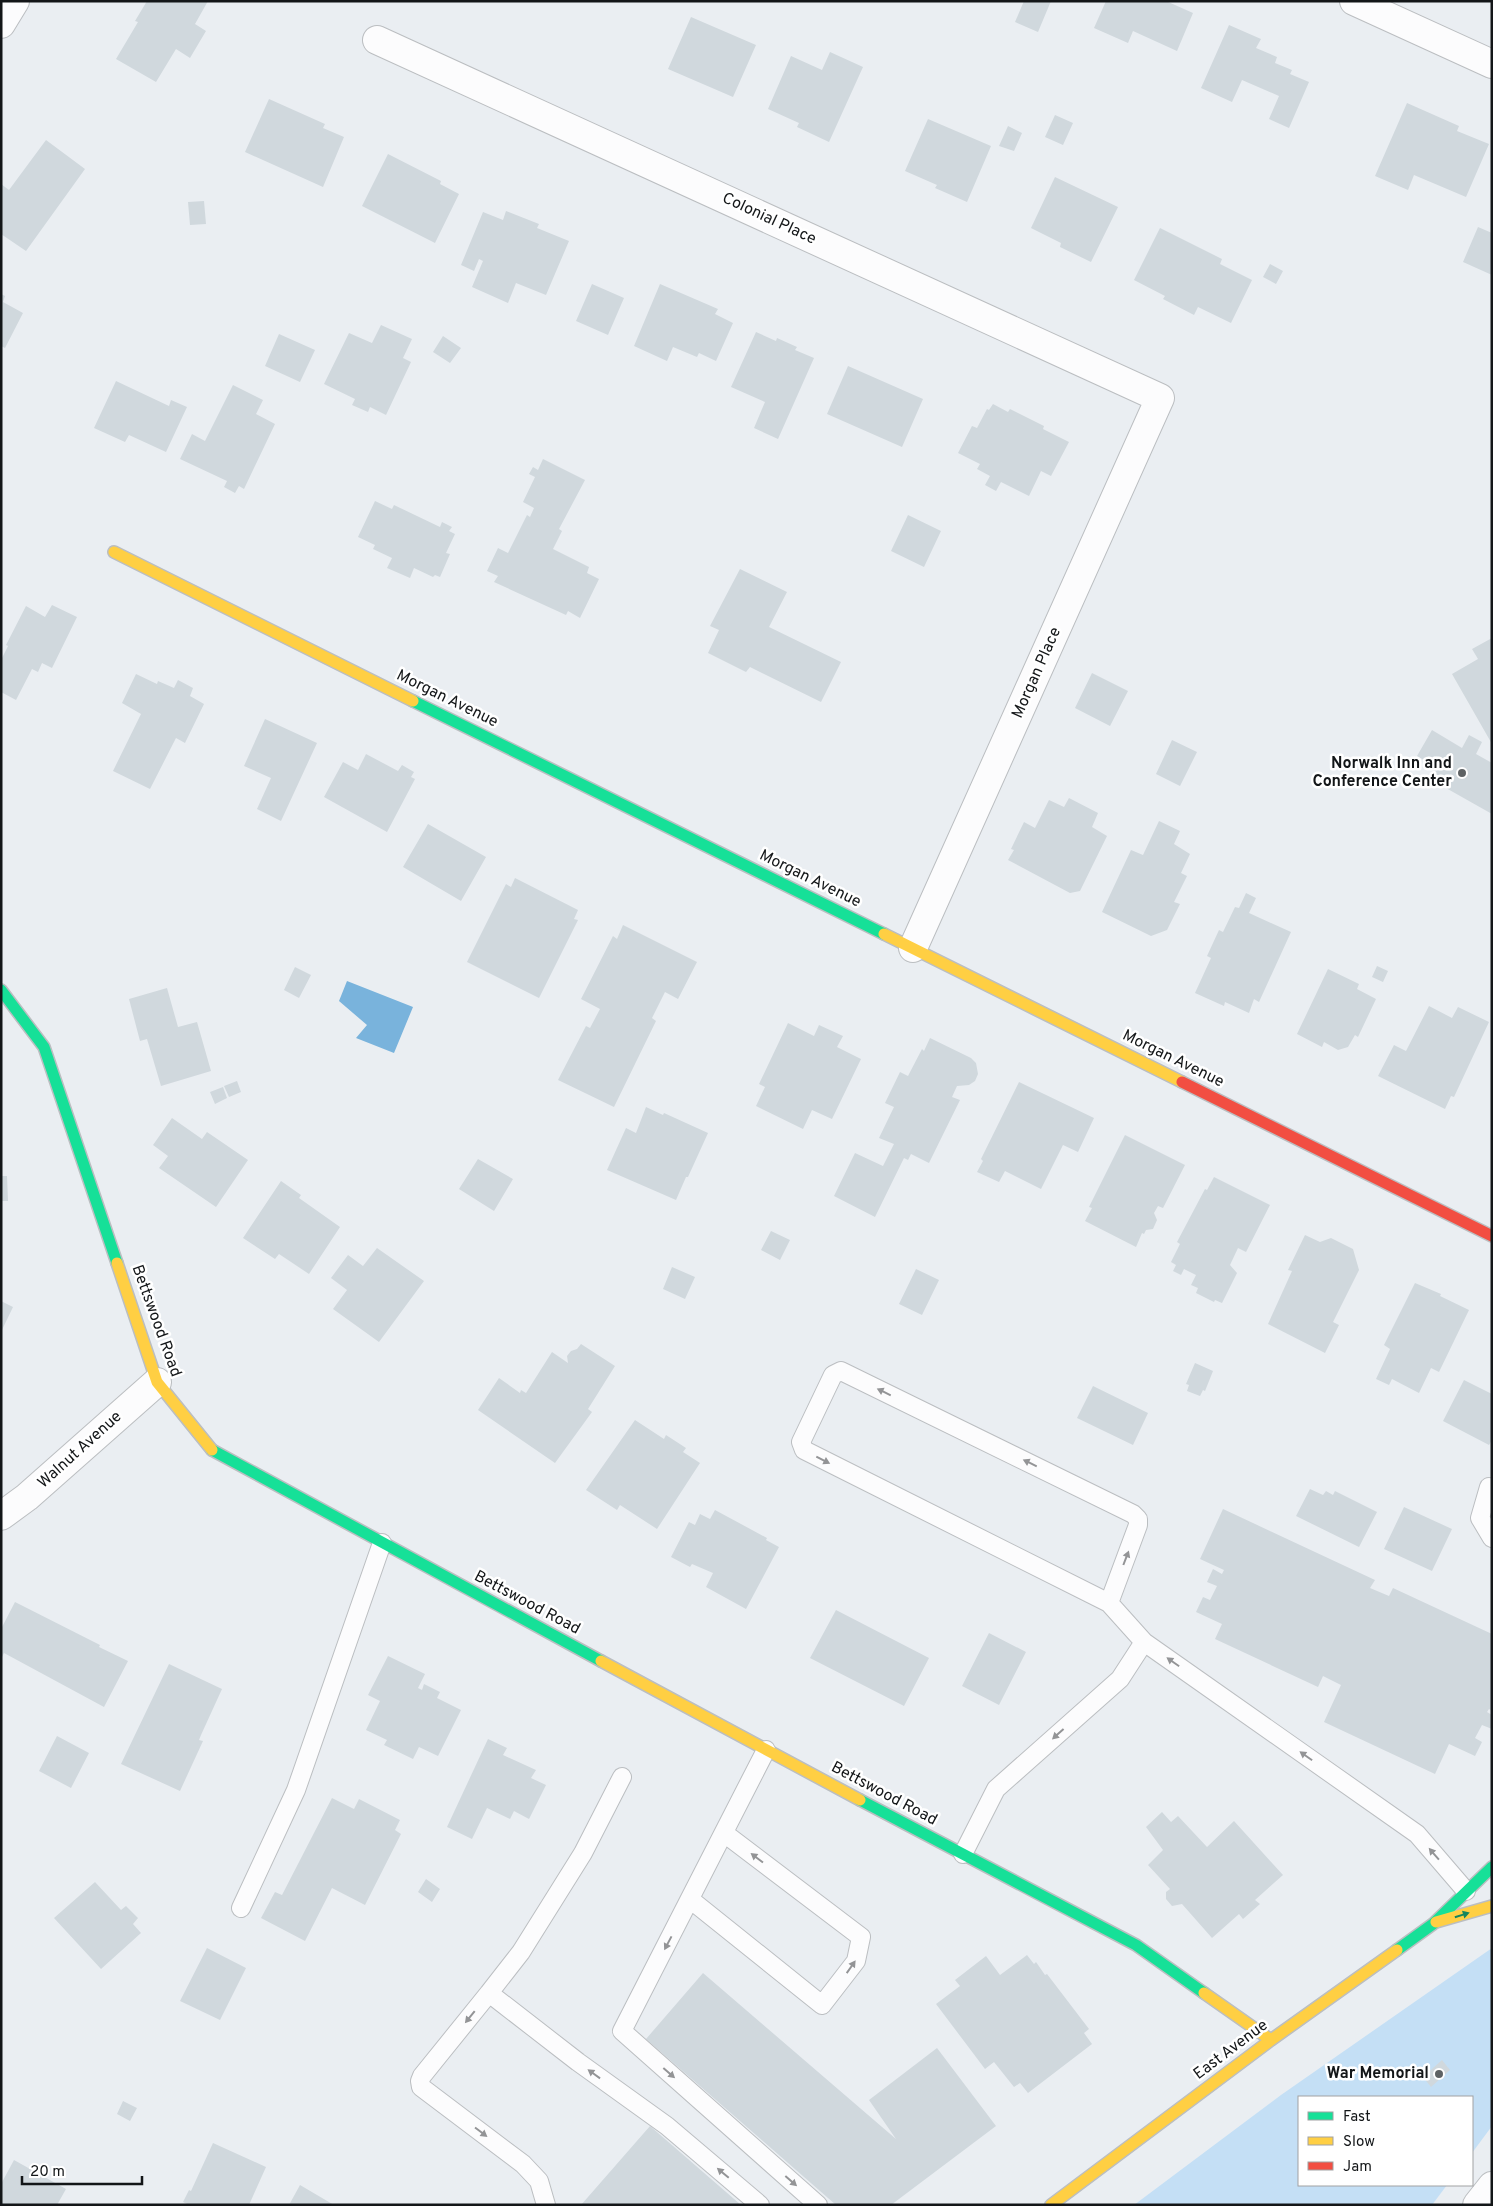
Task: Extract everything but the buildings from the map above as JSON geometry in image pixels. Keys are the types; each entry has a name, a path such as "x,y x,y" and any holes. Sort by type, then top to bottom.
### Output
{"street":[{"path":"1,24 15,1"},
{"path":"1354,1 1492,64"},
{"name":"Colonial Place","path":"377,40 1160,398"},
{"name":"Morgan Place","path":"913,948 1160,398"},
{"name":"Morgan Avenue","path":"114,552 1492,1236"},
{"name":"Bettswood Road","path":"1,990 44,1047 157,1382 210,1449 766,1750 1136,1945 1271,2040"},
{"name":"Walnut Avenue","path":"1,1516 27,1497 157,1382"},
{"name":"East Avenue","path":"1051,2205 1271,2040 1432,1924 1492,1866"},
{"name":"East Avenue","path":"1432,1924 1492,1906"},
{"path":"1477,2205 1492,2186"}],"lane":[{"path":"1109,1604 1138,1525 1138,1519 1133,1514 841,1371 836,1371 801,1442 804,1450 1109,1604 1144,1642 1417,1834 1466,1891"},
{"path":"1489,1487 1480,1518 1492,1538"},
{"path":"241,1908 296,1790 382,1543"},
{"path":"963,1854 996,1790 1120,1679 1144,1642"},
{"path":"766,1750 691,1900 622,2031 818,2205"},
{"path":"546,2205 539,2181 523,2164 421,2086 420,2081 422,2076 521,1952 583,1852 622,1776"},
{"path":"691,1900 822,2005 856,1961 861,1937 724,1833"},
{"path":"489,1994 578,2062 667,2126 760,2205"}],"shaded area":[{"path":"1492,1948 1492,2126 1473,2152 1473,2096 1298,2096 1298,2186 1446,2186 1432,2205 1134,2205 1281,2095"}],"water":[{"path":"347,981 413,1007 394,1053 356,1038 367,1025 339,1001"}],"traffic: fast":[{"path":"413,701 884,934"},
{"path":"1,990 44,1047 117,1263"},
{"path":"212,1450 601,1661"},
{"path":"860,1800 1136,1945 1204,1993"},
{"path":"1397,1950 1433,1924 1492,1867"}],"traffic: slow":[{"path":"114,552 413,701"},
{"path":"884,934 1182,1082"},
{"path":"117,1263 157,1382 212,1450"},
{"path":"601,1661 860,1800"},
{"path":"1436,1922 1492,1906"},
{"path":"1051,2205 1271,2040 1397,1950"},
{"path":"1204,1993 1271,2040"}],"traffic: jam":[{"path":"1182,1082 1492,1236"}],"place":[{"name":"Norwalk Inn and Conference Center","path":"1462,773"},
{"name":"War Memorial","path":"1439,2074"}]}
